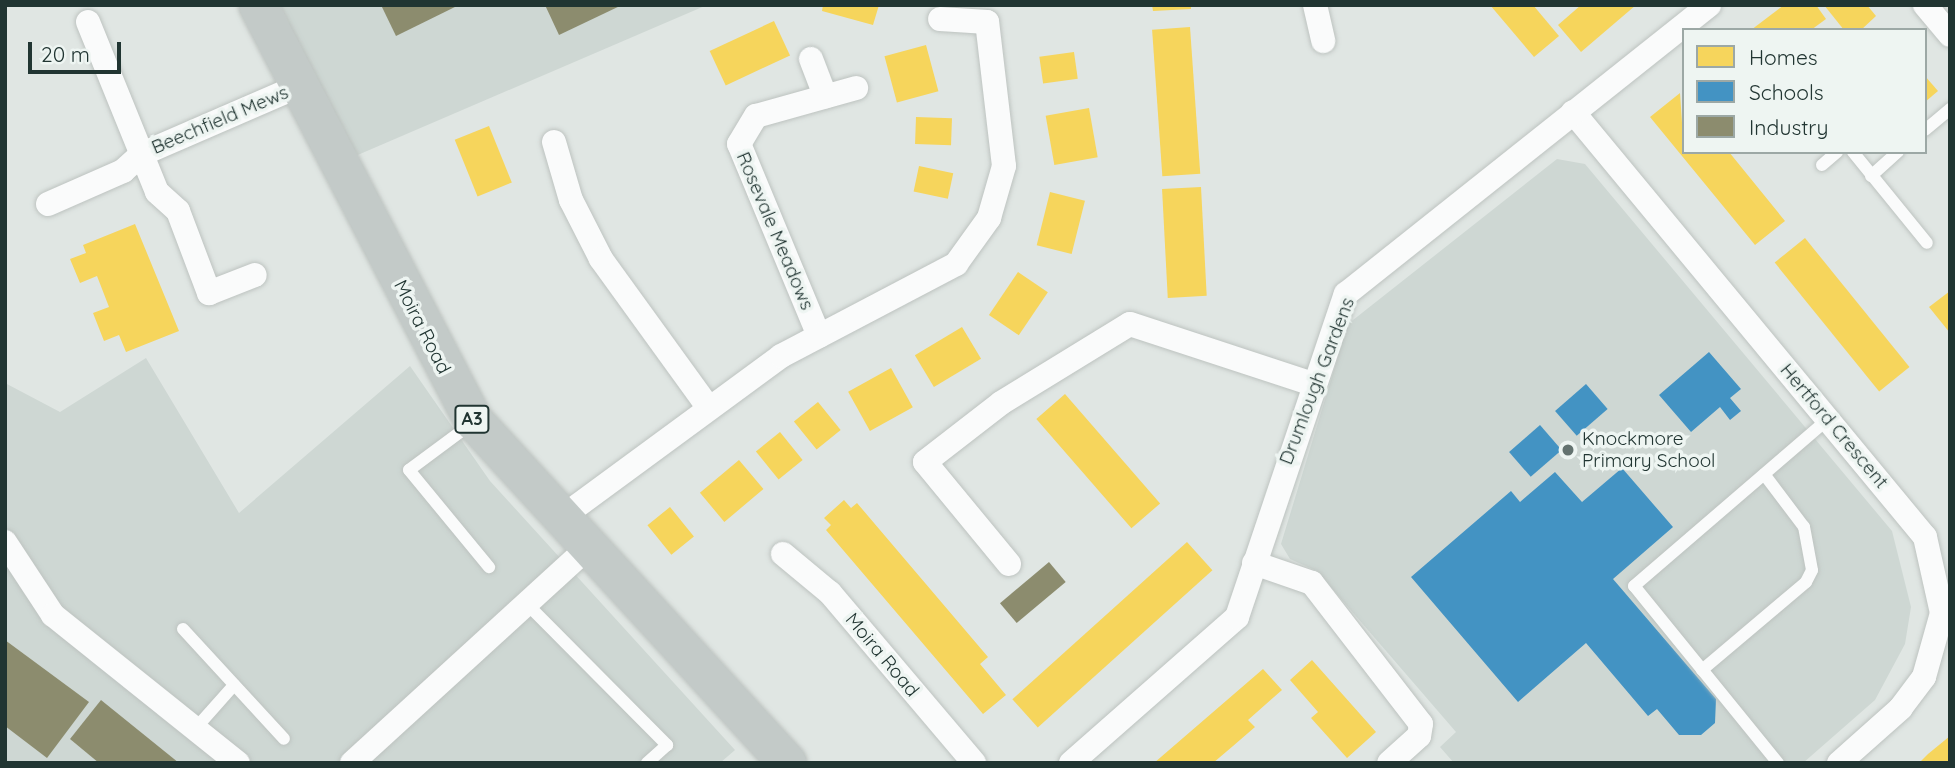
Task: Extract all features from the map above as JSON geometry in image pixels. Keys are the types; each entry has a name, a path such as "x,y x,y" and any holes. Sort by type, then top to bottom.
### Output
{"highway":[{"name":"Moira Road","path":"258,5 474,421 558,520 788,763"}],"street":[{"path":"1315,5 1323,41"},
{"name":"Drumlough Gardens","path":"1071,763 1237,617 1312,384 1346,294 1709,5"},
{"path":"1925,5 1950,35"},
{"path":"558,520 708,407 819,336 956,264 989,218 1004,166 993,14 940,19"},
{"name":"Beechfield Mews","path":"88,22 157,192 178,211 209,293 255,275"},
{"path":"811,59 825,96"},
{"name":"Beechfield Mews","path":"48,204 122,171 142,154 299,86"},
{"name":"Rosevale Meadows","path":"819,336 739,144 756,116 856,88"},
{"name":"Hertford Crescent","path":"1573,112 1925,537 1942,613 1924,677 1901,708 1839,763"},
{"path":"554,142 571,200 601,259 708,407"},
{"path":"1009,564 925,462 1001,403 1130,324 1312,384"},
{"path":"6,544 53,615 237,763"},
{"path":"352,763 586,549"},
{"name":"Moira Road","path":"783,554 830,593 974,763"},
{"path":"1254,563 1312,583 1421,723 1419,736 1389,763"}],"lane":[{"path":"1927,128 1950,109"},
{"path":"1822,165 1836,154"},
{"path":"1854,154 1927,243"},
{"path":"1871,176 1896,154"},
{"path":"1778,763 1634,586 1828,419"},
{"path":"474,421 408,470 489,567"},
{"path":"1702,670 1806,582 1812,570 1804,527 1764,474"},
{"path":"527,604 667,745 647,763"},
{"path":"183,629 284,739"},
{"path":"195,729 234,685"}],"shaded area":[{"path":"280,5 707,5 353,157"},
{"name":"Knockmore Primary School","path":"1557,159 1585,164 1892,531 1911,607 1905,644 1875,700 1803,763 1454,763 1440,747 1456,732 1317,571 1290,559 1281,544 1348,324"},
{"path":"146,358 239,513 410,366 490,481 735,750 720,763 5,763 5,383 60,412"}],"building: Homes":[{"path":"823,5 879,5 873,25 822,11"},
{"path":"1152,5 1191,5 1191,9 1153,11"},
{"path":"1490,5 1533,5 1559,36 1534,57"},
{"path":"1581,5 1636,5 1581,52 1558,25"},
{"path":"1784,5 1816,5 1826,19 1814,28 1754,28"},
{"path":"1824,5 1867,5 1876,16 1863,28 1842,28"},
{"path":"774,21 790,55 726,85 710,51"},
{"path":"1190,27 1200,174 1162,176 1152,30"},
{"path":"926,45 938,91 897,102 884,56"},
{"path":"1074,52 1078,79 1043,84 1039,57"},
{"path":"1927,78 1938,91 1927,100"},
{"path":"1680,93 1682,154 1731,154 1785,221 1755,245 1650,117"},
{"path":"1089,108 1098,157 1054,165 1046,116"},
{"path":"916,117 952,118 951,145 915,144"},
{"path":"489,126 512,183 478,196 455,140"},
{"path":"919,166 953,173 948,199 914,191"},
{"path":"1201,187 1207,296 1168,298 1162,189"},
{"path":"1050,192 1085,201 1072,254 1037,245"},
{"path":"135,224 179,331 126,352 119,335 104,341 93,313 109,307 97,276 80,283 70,259 86,253 83,245"},
{"path":"1805,238 1909,367 1879,392 1775,263"},
{"path":"1018,272 1048,292 1019,335 989,315"},
{"path":"1950,291 1950,333 1929,307"},
{"path":"962,327 981,359 934,387 915,355"},
{"path":"891,368 913,407 870,431 848,392"},
{"path":"1065,394 1160,503 1131,528 1036,419"},
{"path":"818,402 841,430 817,449 794,422"},
{"path":"780,432 803,460 779,479 756,452"},
{"path":"739,460 763,489 724,522 700,493"},
{"path":"844,500 851,508 857,503 988,657 980,664 1006,695 983,714 826,530 831,525 824,518"},
{"path":"670,507 694,537 671,555 647,525"},
{"path":"1187,542 1212,570 1038,727 1012,699"},
{"path":"1312,660 1376,732 1347,758 1311,718 1318,712 1290,680"},
{"path":"1263,669 1282,690 1248,720 1255,727 1233,746 1213,763 1154,763"},
{"path":"1950,736 1950,763 1919,763 1928,754"}],"building: Schools":[{"path":"1709,352 1741,389 1730,398 1741,411 1730,420 1720,407 1691,432 1659,395"},
{"path":"1586,384 1608,409 1577,436 1555,411"},
{"path":"1540,425 1562,450 1531,477 1509,452"},
{"name":"Knockmore Primary School","path":"1622,468 1673,527 1613,579 1716,699 1715,723 1701,735 1679,735 1657,709 1648,716 1586,643 1518,702 1411,577 1511,491 1520,502 1555,472 1582,502"}],"building: Industry":[{"path":"381,5 459,5 396,36"},
{"path":"545,5 622,5 559,35"},
{"path":"1049,562 1066,582 1017,623 1000,603"},
{"path":"5,640 89,702 47,758 5,726"},
{"path":"101,700 179,763 99,763 70,739"}],"place":[{"name":"Knockmore Primary School","path":"1568,450"}]}
